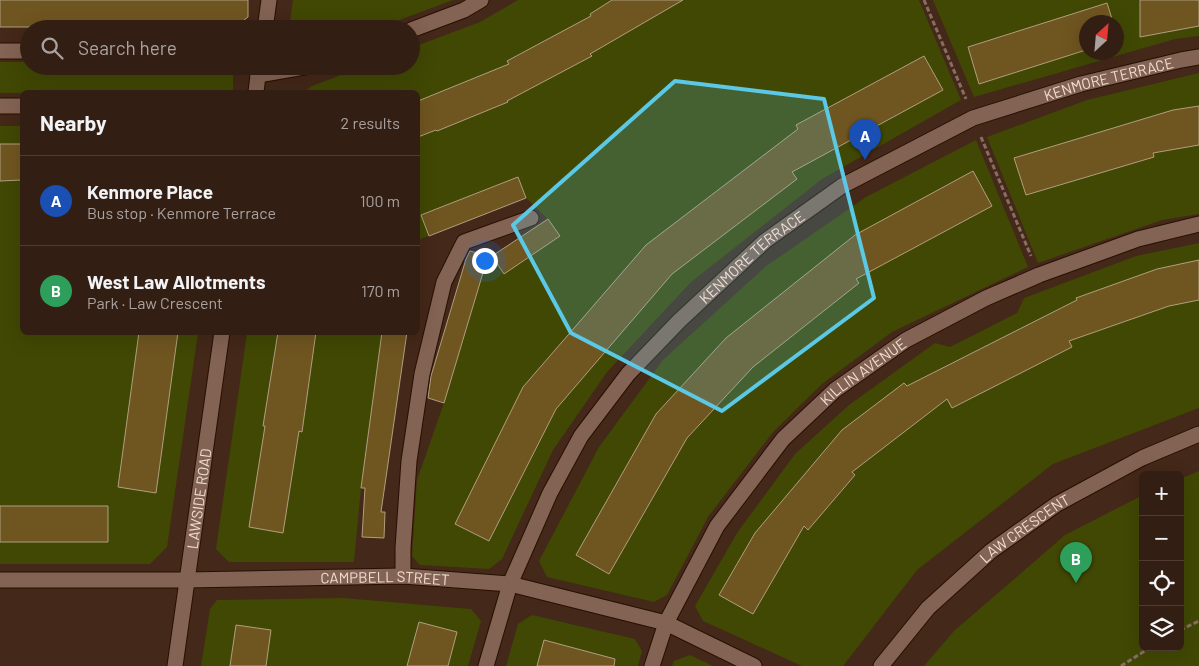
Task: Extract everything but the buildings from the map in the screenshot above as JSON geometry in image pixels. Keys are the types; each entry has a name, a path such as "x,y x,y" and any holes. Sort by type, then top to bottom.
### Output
{"street":[{"path":"266,20 269,0"},
{"path":"420,27 464,10 481,0"},
{"path":"0,51 20,51"},
{"name":"KENMORE TERRACE","path":"486,666 510,584 550,493 581,436 628,374 679,321 765,241 842,186 973,118 1081,84 1199,57"},
{"path":"256,90 258,75"},
{"path":"0,106 20,106"},
{"path":"403,576 409,461 422,374 444,282 464,242 531,218"},
{"name":"KILLIN AVENUE","path":"652,666 666,623 717,526 783,439 835,390 906,340 995,294 1039,275 1138,239 1199,224"},
{"name":"LAWSIDE ROAD","path":"175,666 222,335"},
{"name":"LAW CRESCENT","path":"881,666 928,608 991,551 1057,504 1142,458 1199,434"},
{"name":"CAMPBELL STREET","path":"0,580 186,580 403,576 510,584 666,623 754,666"}],"path":[{"path":"1184,628 1199,621"},
{"path":"1121,666 1145,651"}],"highlighted area":[{"path":"675,81 824,99 874,298 722,411 571,333 513,225"}],"green space":[{"path":"293,0 453,0 399,20 290,20"},
{"path":"518,0 919,0 961,100 822,179 691,282 607,372 553,450 502,559 489,569 420,565 412,556 417,480 444,403 488,256 492,256 504,274 560,236 548,219 526,198 518,177 421,215 429,236 420,239 420,90 307,90 312,86 341,75 420,75 420,45 480,22"},
{"path":"933,0 1199,0 1199,36 1175,39 1124,54 1124,15 1079,15 1079,60 1102,60 974,97"},
{"path":"0,62 20,62 20,75 233,75 233,90 20,90 20,93 0,93"},
{"path":"1199,73 1199,214 1162,220 1038,263 987,137 1087,100"},
{"path":"0,126 20,126 20,335 198,335 167,547 150,564 0,564"},
{"path":"976,140 1028,267 892,332 822,384 773,432 708,517 667,595 654,602 547,577 539,561 599,447 663,360 765,267 866,197"},
{"path":"1199,243 1199,408 1053,464 917,570 843,666 802,666 703,621 695,606 737,533 795,454 849,405 935,343 950,347 1017,313 1024,298 1136,256"},
{"path":"247,335 382,335 361,488 354,562 229,562 216,549"},
{"path":"1199,471 1199,666 924,666 954,631 1065,535 1139,497 1139,651 1184,651 1184,477"},
{"path":"343,598 471,609 481,621 468,666 201,666 210,609 217,600"},
{"path":"532,615 635,639 642,651 638,666 506,666 518,624"},
{"path":"690,655 713,666 672,666 674,661"}],"place":[{"name":"Kenmore Place","path":"865,160"},
{"name":"West Law Allotments","path":"1076,583"}]}
